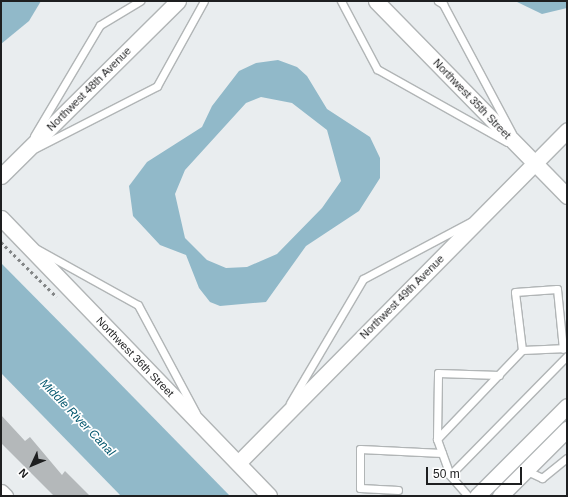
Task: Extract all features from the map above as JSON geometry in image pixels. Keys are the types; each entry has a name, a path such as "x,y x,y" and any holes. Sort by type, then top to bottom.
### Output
{"street":[{"name":"Northwest 48th Avenue","path":"1,176 178,1"},
{"name":"Northwest 35th Street","path":"376,1 567,196"},
{"name":"Northwest 49th Avenue","path":"238,464 567,130"},
{"name":"Northwest 36th Street","path":"1,218 269,496"},
{"path":"477,496 567,406"},
{"path":"489,484 500,496 567,429"},
{"path":"1,492 4,496"}],"lane":[{"path":"22,155 100,25 140,1"},
{"path":"22,155 157,86 204,1"},
{"path":"341,1 377,68 522,151"},
{"path":"438,1 522,151"},
{"path":"279,422 362,279 484,214"},
{"path":"23,241 138,305 204,429"},
{"path":"437,439 522,350 565,348 557,289 515,292 522,350"},
{"path":"450,475 567,356"},
{"path":"468,496 450,475 437,439 438,373 499,374"},
{"path":"398,490 360,488 360,450 442,453"},
{"path":"514,459 525,471 542,478 567,458"}],"water":[{"path":"1,1 41,1 29,21 1,44"},
{"path":"515,1 567,1 567,8 542,14"},
{"path":"278,60 297,67 307,76 327,109 370,137 380,158 380,178 359,211 306,246 266,302 220,306 210,302 199,288 186,255 160,245 133,216 129,186 147,162 202,127 212,106 239,71 256,63","holes":["261,97 292,103 327,130 341,181 322,208 277,254 247,267 226,268 207,260 185,238 175,194 185,170 246,103"]},
{"name":"Middle River Canal","path":"1,263 230,496 121,496 1,373"}],"building":[{"path":"1,415 25,441 30,437 62,475 65,471 90,496 54,496 1,443"}]}
